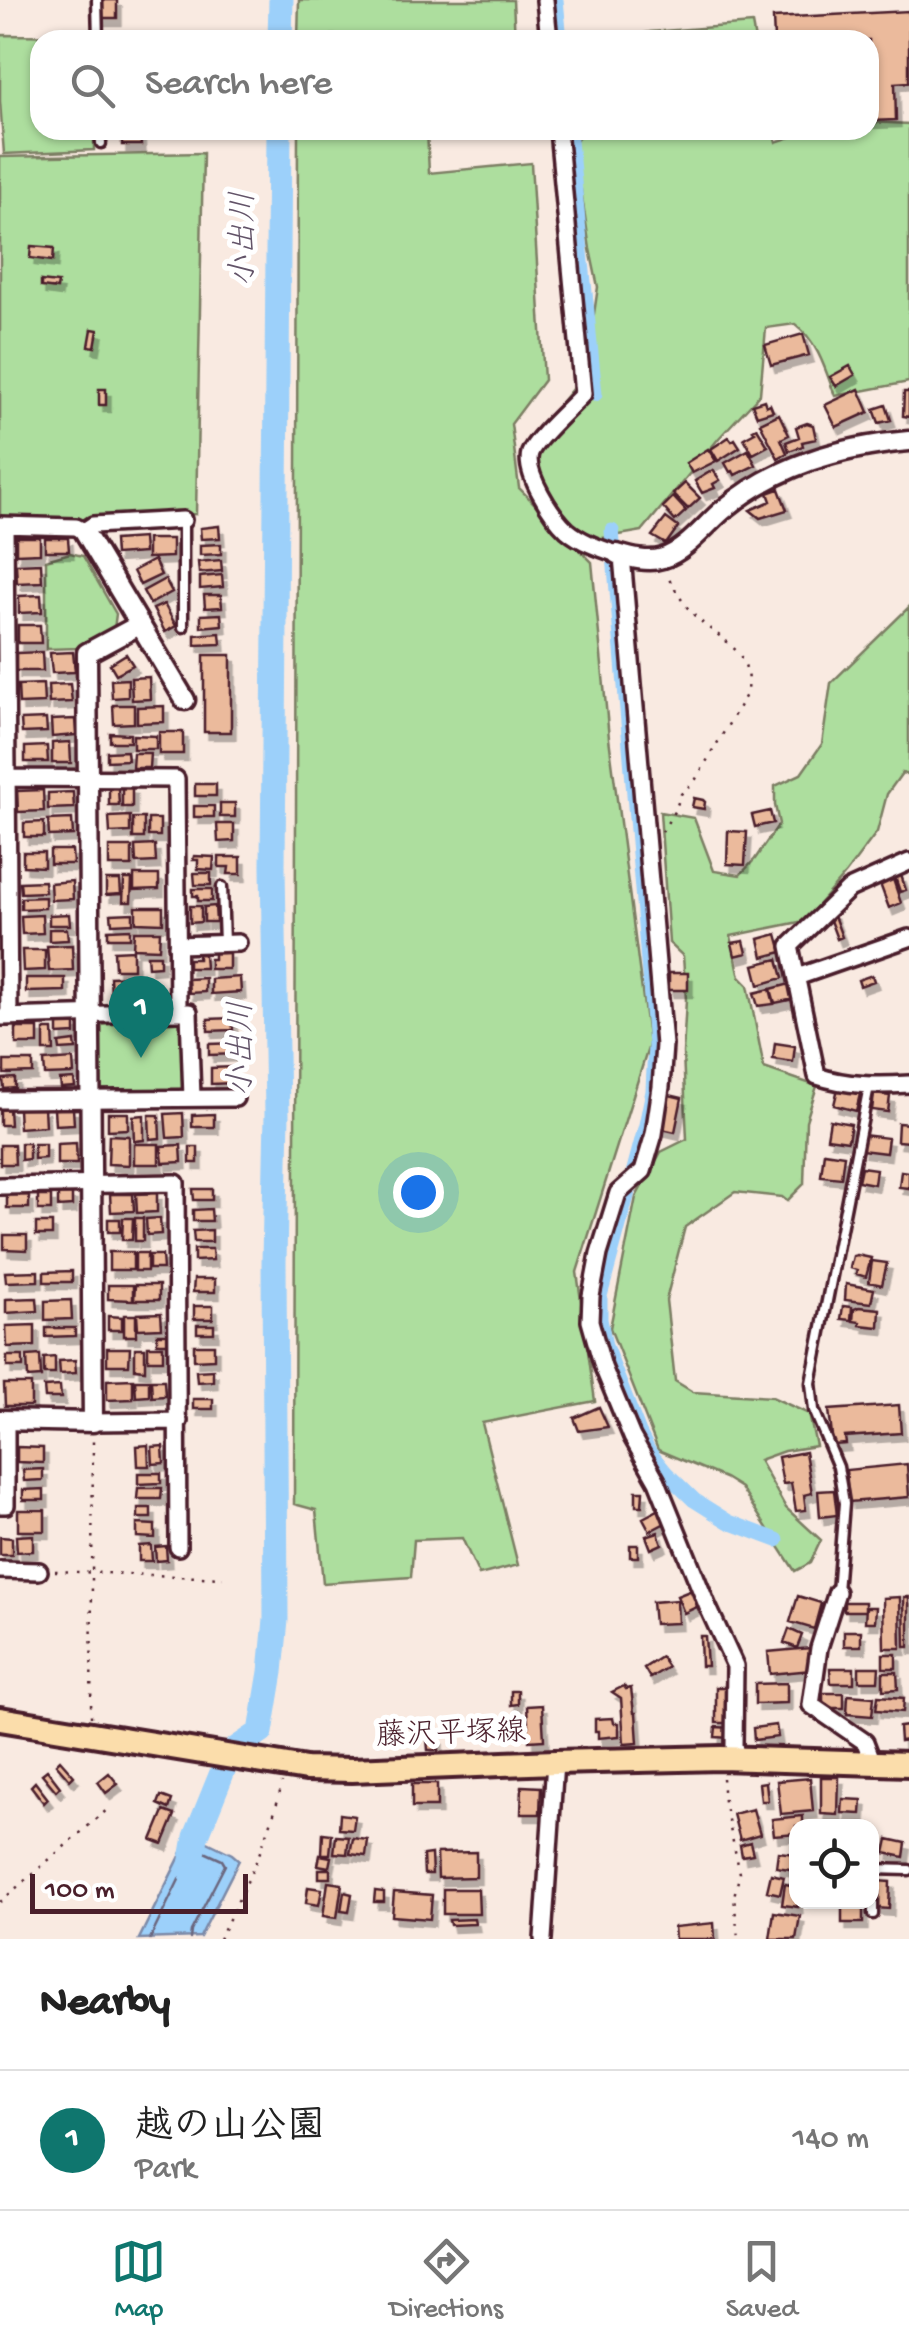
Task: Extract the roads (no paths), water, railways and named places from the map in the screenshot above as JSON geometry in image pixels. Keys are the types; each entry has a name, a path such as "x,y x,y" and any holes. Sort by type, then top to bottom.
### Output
{"main road":[{"name":"藤沢平塚線","path":"0,1719 284,1771 729,1759 873,1763 906,1769"}],"street":[{"path":"545,0 548,30"},
{"path":"559,140 583,394 533,447 528,466 540,492 567,530 590,545 647,561 661,559 677,552 725,508 800,464 838,451 909,441"},
{"path":"84,531 93,526 183,520"},
{"path":"185,700 84,531 76,527 2,526 5,1017 190,1012 192,1098"},
{"path":"616,553 664,1046 654,1134 643,1171 618,1193 599,1254 590,1321 603,1366 632,1437 657,1481 732,1656 734,1745 729,1759"},
{"path":"93,1422 87,653 139,625"},
{"path":"4,778 176,779 178,1012"},
{"path":"909,862 848,888 790,946 817,1076 868,1086 909,1084"},
{"path":"797,977 909,938"},
{"path":"178,944 231,943"},
{"path":"0,1100 235,1098"},
{"path":"0,1186 176,1182 178,1547"},
{"path":"0,1505 6,1505 3,1420 179,1421"},
{"path":"0,1570 40,1571"},
{"path":"837,1592 819,1648 811,1705 866,1742 873,1763"},
{"path":"543,1939 555,1762"}],"lane":[{"path":"97,0 98,30"},
{"path":"183,520 184,627"},
{"path":"222,888 231,943"},
{"path":"837,1592 844,1503 838,1466 814,1410 811,1383 868,1086"},
{"path":"879,1870 909,1870"},
{"path":"872,1909 872,1914"}],"water":[{"path":"191,1834 239,1860 200,1937 139,1939"}],"waterway":[{"name":"小出川","path":"280,30 281,0"},
{"path":"556,0 559,30"},
{"name":"小出川","path":"190,1871 196,1837 230,1753 261,1732 276,1620 277,1114 273,867 279,140"},
{"path":"570,140 595,394"},
{"path":"612,531 655,1045 653,1091 600,1296 600,1319 605,1346 649,1452 694,1500 729,1522 777,1540"}],"place":[{"name":"越の山公園","path":"141,1058"}]}
